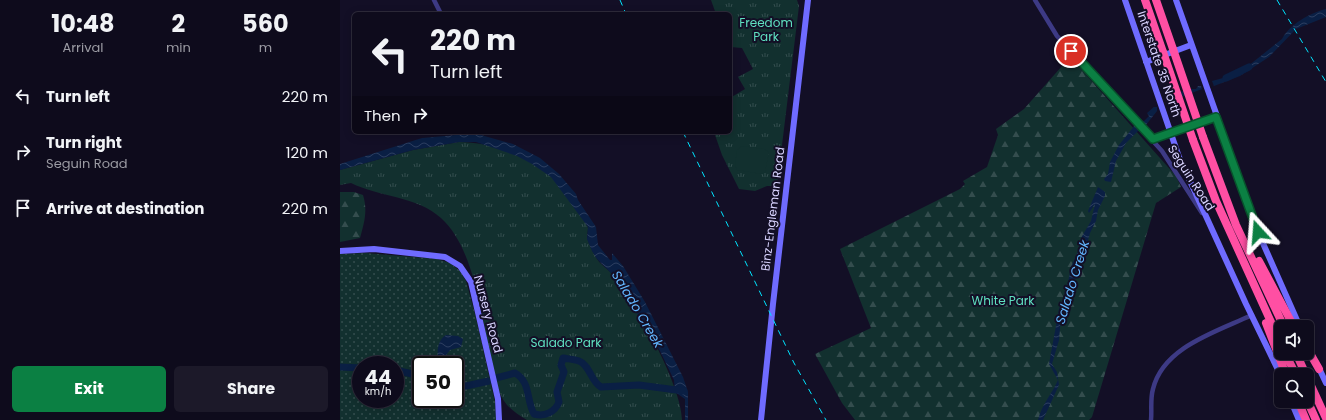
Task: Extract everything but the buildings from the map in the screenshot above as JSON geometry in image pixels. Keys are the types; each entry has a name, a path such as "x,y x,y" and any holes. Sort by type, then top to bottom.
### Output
{"highway":[{"path":"1145,0 1193,140 1216,201 1274,329"},
{"path":"1156,0 1203,137 1226,198 1281,320"},
{"path":"1159,0 1166,29"},
{"path":"1226,198 1290,320"},
{"path":"1248,273 1283,368"},
{"path":"1314,360 1319,369"},
{"path":"1314,393 1326,418"},
{"path":"1301,408 1306,420"},
{"path":"1311,408 1316,420"}],"main road":[{"name":"Binz-Engleman Road","path":"761,420 771,315 808,0"},
{"name":"Interstate 35 North","path":"1125,0 1170,133 1192,188 1277,368"},
{"path":"1176,0 1216,117 1258,232 1297,320"},
{"path":"1146,62 1191,45"},
{"path":"1170,133 1216,117"},
{"name":"Nursery Road","path":"340,251 374,249 445,257 460,266 471,282 498,399 499,420"},
{"path":"1314,358 1326,383"},
{"path":"1294,408 1299,420"}],"street":[{"path":"434,0 440,12"},
{"name":"Seguin Road","path":"1035,0 1057,36 1153,139 1171,163 1212,229"},
{"name":"Seguin Road","path":"1153,139 1170,133"},
{"path":"1150,420 1152,389 1160,372 1167,362 1185,347 1252,315"}],"green space":[{"name":"Freedom Park","path":"711,0 797,0 799,6 777,186 767,186 755,191 739,189 722,155 715,134 732,134 732,97 745,89 738,77 753,69 742,48 732,47 732,12 715,12"},
{"name":"White Park","path":"1070,57 1176,176 1181,187 1156,203 1092,417 1089,420 855,420 842,403 815,354 871,328 840,249 960,189 965,184 963,181 987,167 998,135 996,129 1024,109"},
{"name":"Salado Park","path":"459,142 483,144 508,151 531,162 551,176 586,224 588,228 587,237 597,259 622,287 633,303 656,344 674,387 680,405 682,420 527,420 507,405 498,389 495,378 480,304 469,265 452,231 441,218 421,205 362,188 351,183 340,185 340,170 413,150"},
{"path":"742,146 764,149 769,152 765,172 762,174 737,170 735,165 737,150"},
{"path":"340,192 354,192 363,195 365,212 360,238 340,242"},
{"path":"366,253 437,259 450,263 460,271 466,281 495,402 496,420 340,420 340,254"}],"water":[{"path":"1326,9 1326,17 1296,29 1269,57 1240,76 1214,86 1212,81 1238,74 1282,39 1295,24 1307,16"},
{"path":"1198,86 1201,86 1202,89 1168,102 1166,97 1189,89 1196,89"},
{"path":"1154,107 1157,107 1157,111 1142,130 1138,131 1126,143 1116,161 1111,182 1105,181 1104,179 1108,174 1110,162 1119,145 1139,120 1144,121 1149,116 1147,113"},
{"path":"468,134 481,135 513,144 540,158 559,174 576,194 578,200 596,227 598,245 610,260 612,260 612,253 623,266 645,302 683,377 688,392 688,420 685,420 685,399 675,392 674,380 660,351 623,291 621,283 597,259 592,251 587,239 588,227 551,177 517,156 476,142 459,142 413,150 340,170 340,164 422,138"},
{"path":"1098,187 1105,192 1105,196 1098,210 1096,221 1090,233 1085,252 1077,267 1070,309 1067,300 1061,317 1059,340 1052,364 1057,372 1059,385 1043,420 1038,420 1042,409 1058,380 1049,364 1059,309 1066,292 1071,267 1078,251 1081,238 1091,221 1095,204 1089,213 1088,211"},
{"path":"446,335 458,336 463,339 461,347 450,350 445,356 438,356 439,345 443,337"}],"waterway":[{"name":"Salado Creek","path":"1226,78 1249,67"},
{"path":"496,378 515,373 520,377 526,386 534,414 538,415 549,413 555,409 559,402 557,392 564,372 561,365 563,358 577,360 583,363 601,387 639,385 684,391"},
{"path":"340,367 352,368"},
{"path":"404,372 412,374"},
{"path":"464,386 489,381"}],"railway":[{"path":"620,0 625,12"},
{"path":"1277,0 1326,82"},
{"path":"684,134 794,363 826,420"}],"route":[{"path":"1071,51 1153,139 1216,117 1258,232"}]}
